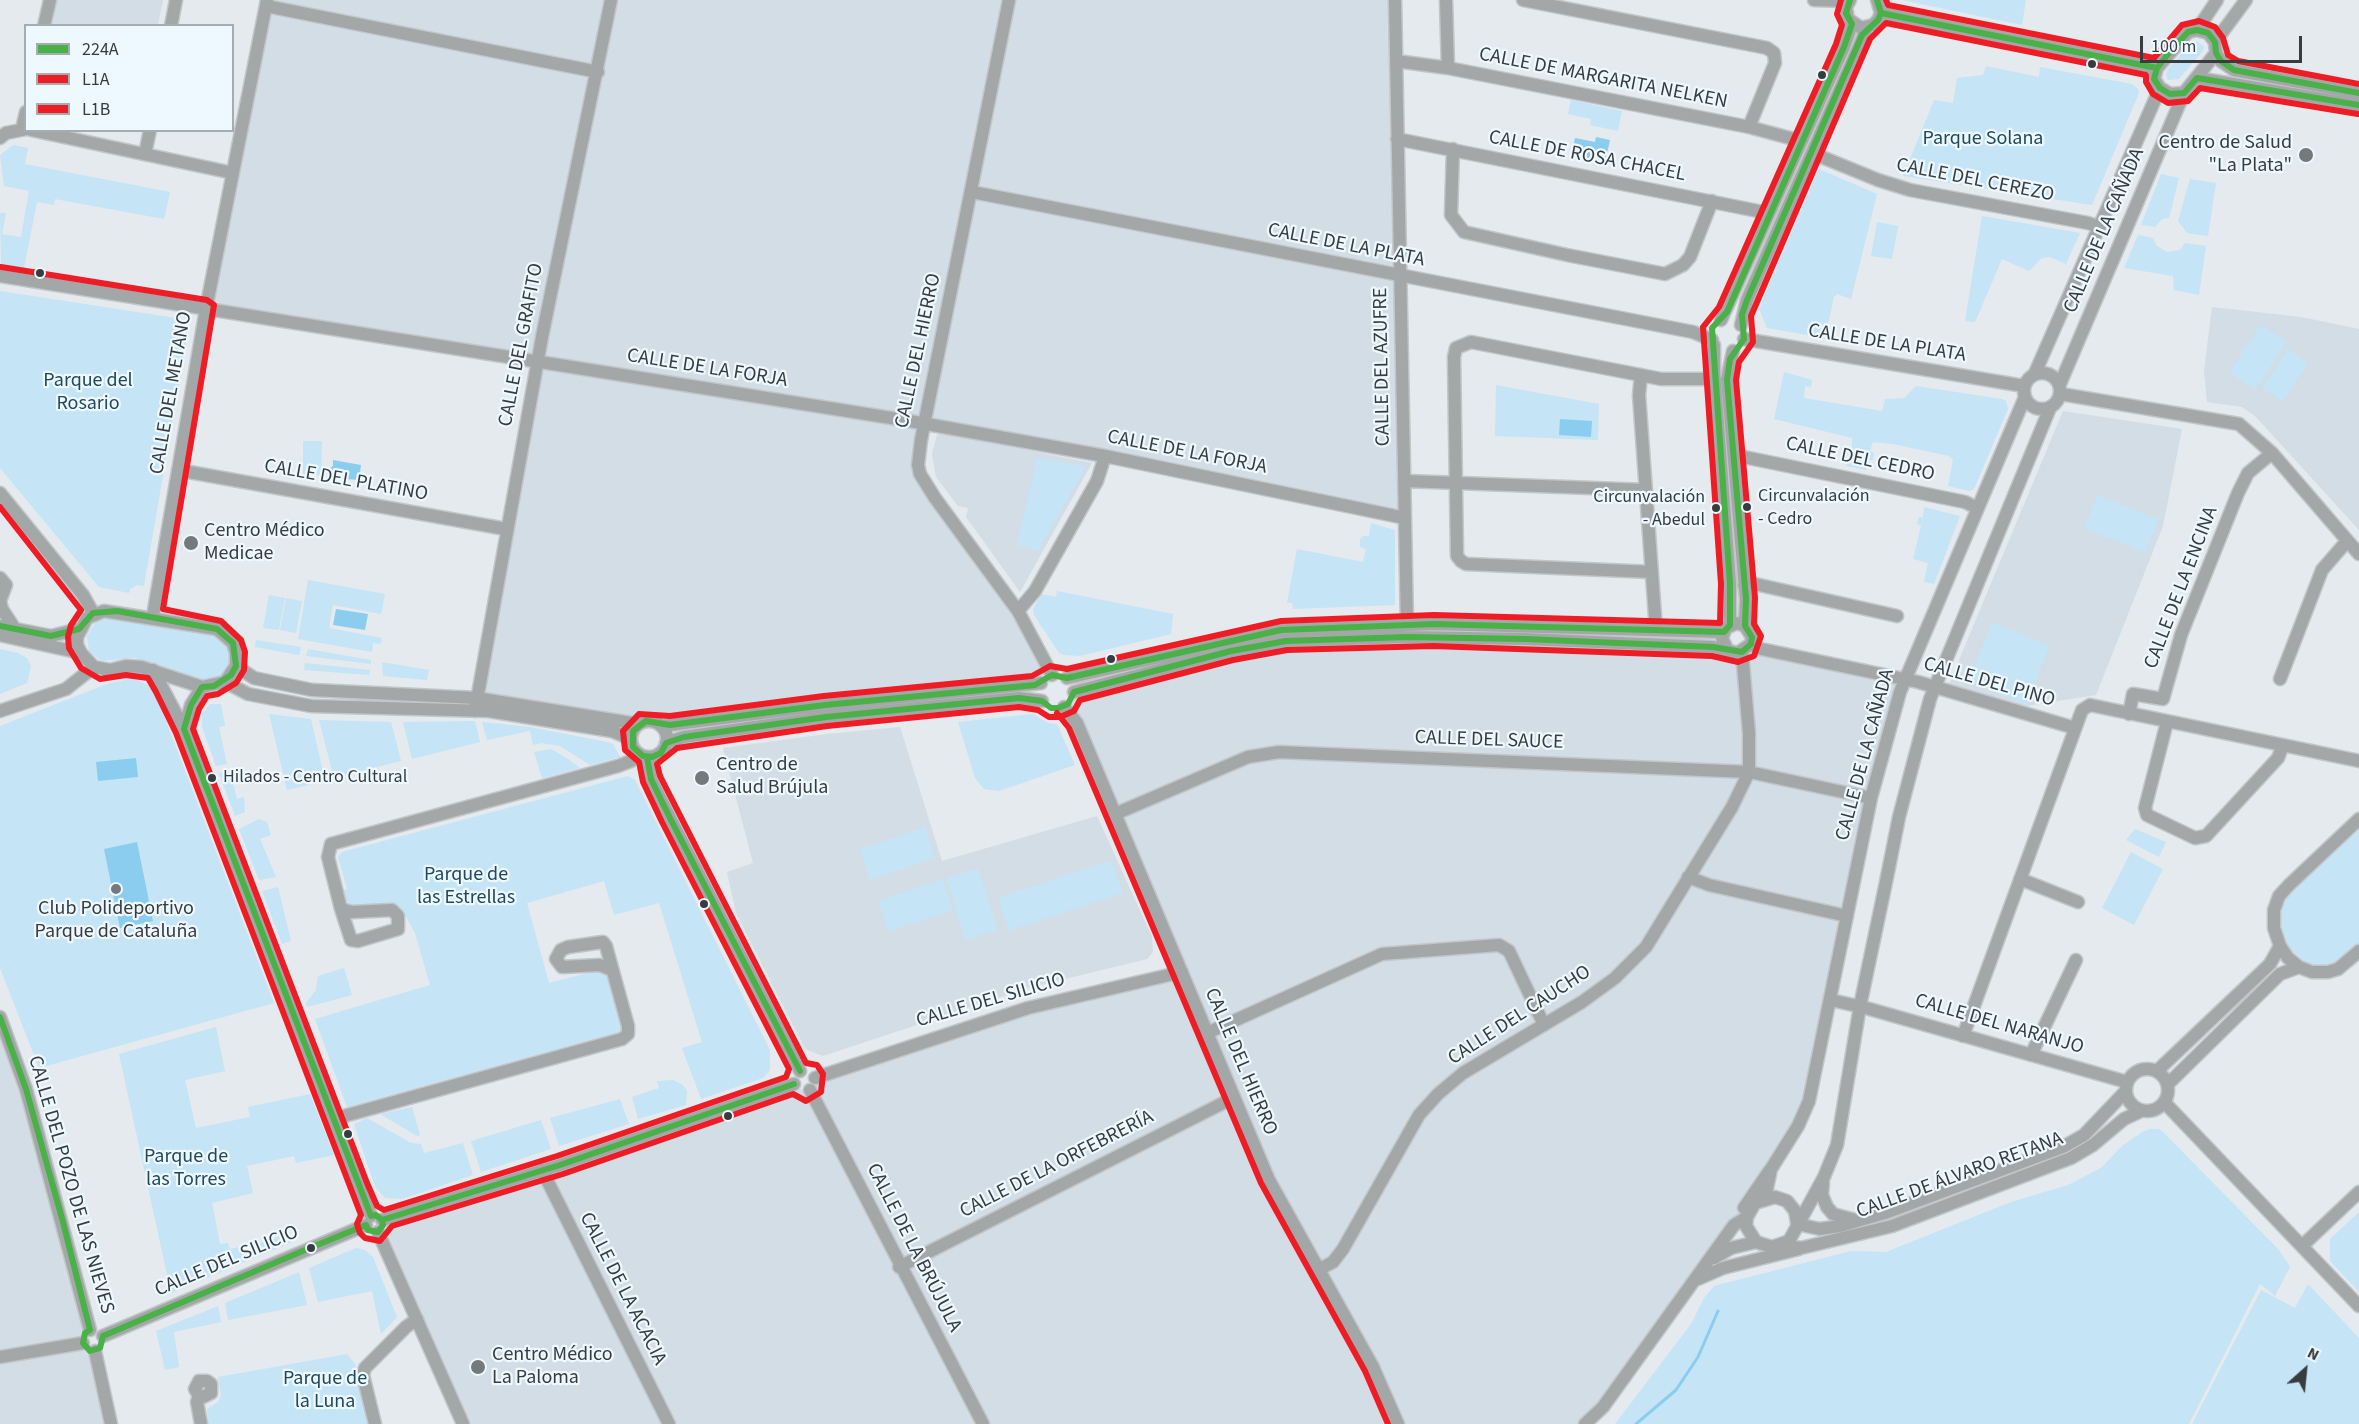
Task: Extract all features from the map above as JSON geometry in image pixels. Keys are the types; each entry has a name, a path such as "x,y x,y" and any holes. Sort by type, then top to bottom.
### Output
{"street":[{"path":"44,24 50,0"},
{"path":"171,24 176,0"},
{"name":"CALLE DEL GRAFITO","path":"476,704 538,361 611,0"},
{"name":"CALLE DEL HIERRO","path":"1009,0 918,456 920,474 1018,611 1052,675"},
{"name":"CALLE DEL AZUFRE","path":"1395,0 1407,625"},
{"path":"1446,0 1448,68"},
{"path":"1523,0 1767,48 1774,53 1774,63 1749,127"},
{"path":"1849,9 1801,141 1721,320 1712,328 1725,507 1727,629 1723,644 1732,652 1747,648 1750,631 1745,626 1744,585 1727,380 1733,351 1744,339 1741,325 1747,300 1867,28 1878,20 1881,13 1877,0"},
{"path":"2197,30 2217,0"},
{"path":"2215,47 2246,0"},
{"path":"1820,1 1849,9 1867,28"},
{"path":"266,3 598,72"},
{"name":"CALLE DEL METANO","path":"153,616 206,309 266,3"},
{"path":"1881,13 2157,68"},
{"path":"2184,93 2170,94 2160,88 2154,79 2157,68 2188,32 2197,30 2208,33 2221,61 2234,70 2359,93"},
{"name":"CALLE DE LA CAÑADA","path":"2061,389 2184,93 2197,78 2215,47"},
{"name":"CALLE DE MARGARITA NELKEN","path":"1396,60 1448,68 1749,127 1801,141"},
{"path":"2197,78 2359,105"},
{"name":"CALLE DE LA CAÑADA","path":"2035,374 2160,88"},
{"path":"2,134 24,130"},
{"path":"36,132 232,173"},
{"path":"145,154 150,132"},
{"name":"CALLE DE ROSA CHACEL","path":"1397,139 1768,213"},
{"path":"1453,149 1451,215 1464,232 1567,255 1665,274 1683,265 1690,257 1712,201"},
{"name":"CALLE DEL CEREZO","path":"1812,153 1878,180 1910,190 2100,227"},
{"name":"CALLE DE LA PLATA","path":"972,192 1693,332 1713,343"},
{"name":"CALLE DE LA FORJA","path":"0,276 924,424 1105,456 1405,518"},
{"path":"1721,320 1728,318 1741,325"},
{"name":"CALLE DE LA PLATA","path":"1744,339 2025,392"},
{"path":"1652,572 1466,564 1461,561 1457,556 1454,357 1456,348 1471,342 1662,380 1714,379"},
{"path":"1713,343 1726,352 1733,351"},
{"path":"2050,408 2035,408 2025,392 2035,374 2047,373 2061,389 2239,424 2272,453 2359,554"},
{"path":"1641,375 1639,396 1656,630"},
{"path":"1797,1224 1795,1211 1787,1202 1775,1197 1765,1198 1755,1203 1747,1217 1746,1226 1756,1242 1772,1247 1781,1245 1794,1233 1824,1177 1837,1145 1845,1113 1860,1006 1899,817 1934,687 2050,408 2061,389"},
{"name":"CALLE DE LA CAÑADA","path":"1585,1424 1603,1407 1734,1225 1798,1126 1809,1101 1871,798 1904,680 2025,392"},
{"name":"CALLE DE LA ENCINA","path":"2129,714 2133,694 2163,699 2181,635 2238,494 2248,473 2272,453"},
{"name":"CALLE DEL CEDRO","path":"1734,455 1953,500 1977,508"},
{"path":"1018,611 1025,606 1097,481 1105,456"},
{"name":"CALLE DEL PLATINO","path":"178,470 506,529"},
{"path":"1405,481 1645,490"},
{"path":"0,493 83,595 93,613"},
{"path":"2280,679 2322,570 2347,541"},
{"path":"0,578 6,585 0,601 2,609 15,629"},
{"path":"1744,585 1755,584 1897,616"},
{"path":"225,682 236,666 233,643 217,628 117,611 93,613 79,629 77,645 94,667 110,670 134,667 153,670 202,687 225,682 248,694 311,706 476,704 612,730 631,739 643,755 651,779 670,818 800,1071"},
{"path":"661,726 815,706 1041,683 1052,675 1067,678 1269,631 1407,625 1526,625 1656,630 1727,629 1745,626"},
{"path":"0,626 51,636 79,629"},
{"path":"0,635 81,653"},
{"path":"1074,693 1231,651 1286,641 1445,637 1727,649"},
{"name":"CALLE DEL PINO","path":"1747,648 1761,649 1934,687 2075,728"},
{"name":"CALLE DEL CAUCHO","path":"1320,1269 1333,1262 1342,1249 1419,1115 1438,1094 1463,1073 1582,1002 1615,978 1646,947 1732,807 1749,772 1747,648"},
{"path":"236,666 254,678 312,690 476,704 638,724 651,721 661,726 666,734 666,743 661,753 643,755 618,766 337,841 328,848 341,909 351,940 358,941 398,929 398,916 392,910 352,912 341,909"},
{"path":"0,711 66,689 94,667"},
{"path":"153,670 184,729 374,1223 463,1424"},
{"path":"666,743 684,736 826,717 1019,698 1042,701 1051,708 1064,707 1071,701 1074,693 1067,678"},
{"path":"1041,683 1039,692 1042,701"},
{"path":"184,729 191,705 202,687"},
{"path":"1963,1036 2082,710 2090,705 2359,761"},
{"name":"CALLE DEL HIERRO","path":"1064,707 1077,723 1269,1180 1373,1367 1398,1424"},
{"path":"2166,722 2145,808 2147,815 2195,838 2206,836 2278,758 2283,745"},
{"path":"631,739 638,724"},
{"name":"CALLE DEL SAUCE","path":"1115,814 1248,757 1279,752 1749,772 1871,798"},
{"path":"2359,819 2279,896 2274,910 2274,928 2280,946 2288,958 2299,967 2312,972 2328,972 2338,969 2359,951"},
{"path":"2344,833 2359,833"},
{"path":"1688,876 1709,885 1847,916"},
{"path":"2020,879 2078,902"},
{"path":"1206,1033 1382,954 1499,945 1509,951 1544,1024"},
{"path":"2157,1071 2270,964 2280,946"},
{"path":"2031,1055 2076,960"},
{"path":"2168,1084 2157,1071 2144,1069 2136,1072 2126,1087 2132,1106 2140,1111 2156,1110 2165,1103 2168,1084 2280,974 2299,967"},
{"path":"333,1119 622,1039 628,1034 612,970"},
{"name":"CALLE DEL SILICIO","path":"815,1078 1028,1008 1182,972"},
{"path":"1831,1000 1860,1006"},
{"name":"CALLE DEL NARANJO","path":"1860,1006 2031,1055 2126,1087"},
{"name":"CALLE DEL POZO DE LAS NIEVES","path":"0,1017 26,1089 90,1330"},
{"path":"806,1070 815,1078 810,1090 798,1089 794,1084 794,1079 800,1071 806,1070"},
{"name":"CALLE DEL SILICIO","path":"103,1336 374,1223 542,1170 794,1084"},
{"name":"CALLE DE ÁLVARO RETANA","path":"1797,1224 1820,1229 1888,1212 2063,1147 2084,1135 2126,1087"},
{"name":"CALLE DE LA BRÚJULA","path":"810,1090 899,1267 983,1424"},
{"name":"CALLE DE LA ORFEBRERÍA","path":"899,1267 1233,1098"},
{"path":"2165,1103 2359,1306"},
{"name":"CALLE DE ÁLVARO RETANA","path":"1781,1245 1802,1248 1892,1226 2071,1158 2093,1145 2124,1119 2140,1111"},
{"name":"CALLE DE LA ACACIA","path":"542,1170 669,1424"},
{"name":"CALLE DE LA CAÑADA","path":"1765,1198 1771,1170"},
{"name":"CALLE DE ÁLVARO RETANA","path":"1824,1177 1822,1195 1827,1207 1833,1214 1856,1220"},
{"path":"2302,1246 2359,1192"},
{"name":"CALLE DE LA CAÑADA","path":"1734,1225 1747,1217"},
{"name":"CALLE DE LA CAÑADA","path":"1708,1262 1731,1248 1756,1242"},
{"name":"CALLE DE LA CAÑADA","path":"1695,1281 1723,1268 1785,1255 1802,1248"},
{"path":"375,1424 363,1375 365,1368 417,1319"},
{"path":"90,1330 96,1330 103,1336 104,1343 95,1351 90,1351 83,1343 85,1333 90,1330"},
{"path":"0,1357 83,1343"},
{"path":"95,1351 111,1424"},
{"path":"199,1396 197,1402 201,1424"}],"shaded area":[{"path":"57,0 163,0 158,24 52,24"},
{"path":"267,0 1395,0 1405,518 924,424 918,465 998,583 1047,677 1043,680 657,723 476,698 538,361 206,309"},
{"path":"2212,307 2301,317 2359,329 2359,530 2255,416 2242,407 2207,402 2204,371"},
{"path":"2063,411 2182,429 2163,526 2096,695 2026,706 1949,684"},
{"path":"942,433 1092,463 1020,592 966,517 968,508 958,506 936,477 932,454 937,435"},
{"path":"1407,637 1748,649 1904,680 1809,1101 1759,1200 1585,1424 463,1424 381,1229 383,1225 794,1084 805,1092 813,1088 815,1082 945,1034 1181,972 1068,704 1073,697 1231,651"},
{"path":"900,727 942,861 1097,816 1152,937 1153,952 1147,959 1028,988 823,1056 805,1049 736,913 727,872 753,863 723,748"},
{"path":"0,1017 90,1330 83,1338 85,1347 90,1350 111,1424 0,1424"}],"green space":[{"path":"1902,0 2026,0 2022,25"},
{"path":"2197,41 2204,47 2202,52 2179,79 2168,80 2166,75 2168,69 2191,43"},
{"name":"Parque Solana","path":"1986,66 2039,77 2040,67 2132,84 2138,89 2139,93 2092,205 1903,176 1934,100 1953,103 1957,78 1983,75"},
{"path":"1571,100 1622,111 1618,131 1590,125 1591,119 1568,114"},
{"path":"13,145 28,148 25,164 170,192 164,219 55,199 54,205 37,202 24,268 1,264 0,213 6,213 2,234 21,237 29,191 4,186 0,155"},
{"path":"1819,169 1877,194 1851,299 1837,294 1834,297 1825,338 1767,328 1759,309"},
{"path":"2161,174 2179,178 2169,218 2162,219 2155,227 2141,225"},
{"path":"2190,179 2216,183 2208,236 2187,233 2178,221"},
{"path":"1982,216 2080,233 2066,264 2050,257 2042,258 2029,271 2002,259 1975,322 1965,321"},
{"path":"1877,222 1898,226 1892,259 1871,256"},
{"path":"2138,235 2153,238 2157,246 2167,252 2180,250 2185,243 2206,246 2199,295 2174,290 2173,276 2124,268"},
{"name":"Parque del Rosario","path":"0,291 176,318 188,329 144,586 137,585 130,589 129,593 99,587 0,468"},
{"path":"2260,325 2287,341 2256,390 2229,373"},
{"path":"2288,349 2308,363 2283,402 2262,388"},
{"path":"1784,372 1812,380 1811,387 1805,386 1804,398 1882,411 1885,399 1904,398 1916,386 2002,399 2006,401 2008,409 1974,489 1969,491 1948,486 1953,460 1949,456 1893,444 1873,442 1870,451 1874,453 1873,460 1868,460 1867,470 1846,466 1850,456 1845,455 1847,447 1852,448 1852,438 1774,419"},
{"path":"1496,385 1599,404 1598,440 1495,436"},
{"path":"303,441 322,441 321,475 303,475"},
{"path":"1037,458 1086,466 1038,551 1017,544"},
{"path":"2097,495 2159,520 2145,553 2084,528"},
{"path":"1924,507 1960,516 1934,584 1924,582 1928,563 1913,559 1921,526 1917,524 1919,517 1923,517"},
{"path":"1371,523 1395,530 1395,605 1293,609 1292,603 1287,603 1297,549 1363,562 1366,549 1360,547 1360,539 1363,536 1369,536"},
{"path":"308,580 385,594 381,614 333,605 329,628 382,638 381,644 373,643 372,652 298,639"},
{"path":"1057,591 1173,614 1171,634 1080,656 1064,655 1059,653 1034,615 1033,609 1041,594 1056,597"},
{"path":"269,595 285,598 279,630 263,628"},
{"path":"286,598 302,601 296,633 280,630"},
{"path":"117,617 215,634 228,645 231,654 229,664 221,676 202,680 135,658 101,661 89,651 87,636 96,621"},
{"path":"1992,622 2050,646 2026,705 1968,681"},
{"path":"256,640 301,647 299,655 255,647"},
{"path":"0,649 18,653 27,658 31,666 27,683 0,694"},
{"path":"308,649 371,660 371,664 306,656"},
{"path":"382,662 429,670 427,680 383,676"},
{"path":"305,663 370,670 369,675 304,670"},
{"name":"Club Polideportivo Parque de Cataluña","path":"133,678 150,686 156,695 274,1003 39,1068 0,968 0,726 107,684"},
{"path":"210,704 221,704 225,726 219,727 227,764 216,766 202,727 202,714"},
{"path":"269,714 311,719 325,781 287,790"},
{"path":"1033,714 1048,723 1057,724 1075,765 999,791 984,789 975,778 958,722"},
{"path":"319,720 391,722 401,761 334,778"},
{"path":"475,721 480,742 412,759 403,722"},
{"path":"482,722 530,727 607,742 613,744 620,757 590,765 560,746 541,743 533,745 530,731 487,740"},
{"path":"551,749 580,768 542,778 534,752"},
{"path":"230,771 237,799 244,797 245,812 235,816 219,773"},
{"name":"Parque de las Estrellas","path":"628,776 635,780 770,1050 770,1070 763,1078 701,1099 682,1048 702,1042 659,903 614,915 604,881 527,903 549,983 599,970 608,972 623,1031 347,1107 315,1019 430,985 415,933 403,911 394,905 384,904 359,908 345,901 343,890 347,889 338,857 342,852"},
{"path":"259,819 267,822 271,835 260,839 276,877 259,880 239,829"},
{"path":"925,827 935,858 870,880 860,849"},
{"path":"2359,827 2359,945 2336,964 2314,967 2302,963 2290,955 2279,927 2279,912 2284,898"},
{"path":"2135,829 2166,842 2159,857 2126,840"},
{"path":"2131,852 2163,869 2134,925 2102,908"},
{"path":"1111,860 1123,893 1009,931 998,898"},
{"path":"978,868 998,930 965,940 946,878"},
{"path":"943,879 953,910 888,932 878,901"},
{"path":"278,887 291,941 282,944 262,891"},
{"path":"344,968 352,995 307,1007 306,1003 316,990 318,976"},
{"name":"Parque de las Torres","path":"216,1027 225,1071 185,1080 196,1128 250,1117 248,1107 310,1094 334,1155 296,1163 294,1156 247,1166 253,1193 212,1203 220,1244 228,1243 230,1249 276,1239 275,1232 283,1230 289,1232 292,1242 171,1293 119,1054"},
{"path":"673,1080 683,1085 687,1091 686,1105 638,1119 632,1097 659,1088 657,1081"},
{"path":"620,1099 629,1124 559,1146 550,1118"},
{"path":"412,1107 420,1135 417,1136 380,1114"},
{"path":"367,1118 411,1143 421,1144 424,1153 463,1143 473,1175 402,1199 385,1198 375,1187 354,1124"},
{"path":"541,1120 551,1149 481,1172 471,1141"},
{"path":"2150,1129 2159,1129 2164,1133 2279,1250 2290,1267 2275,1296 2260,1284 2189,1424 1615,1424 1691,1324 1704,1298 1714,1286 1851,1251 1886,1252 2011,1202 2068,1185 2101,1168 2122,1146"},
{"path":"2359,1212 2359,1292 2330,1261 2330,1239"},
{"path":"356,1248 365,1250 373,1257 397,1317 381,1334 372,1291 318,1302 309,1268"},
{"path":"299,1272 307,1305 228,1320 225,1303"},
{"path":"2308,1284 2359,1338 2359,1424 2192,1424 2261,1290 2295,1308"},
{"path":"218,1306 221,1322 174,1332 179,1367 165,1370 156,1331"},
{"name":"Parque de la Luna","path":"347,1354 355,1364 368,1424 208,1424 207,1409 218,1402 221,1395 218,1377"}],"water":[{"path":"1596,137 1610,140 1605,162 1571,155 1575,138 1595,142"},
{"path":"1560,419 1592,421 1591,437 1559,435"},
{"path":"333,460 361,465 359,480 332,478 327,470 333,466"},
{"path":"336,609 368,614 365,630 333,625"},
{"path":"136,758 138,777 98,781 96,762"},
{"path":"137,842 153,921 120,928 104,849"}],"waterway":[{"path":"1636,1424 1676,1390 1698,1357 1718,1311"}],"transit line":[{"name":"L1B","path":"1,267 207,300 214,305 163,609 221,621 241,640 245,652 244,670 236,683 218,694 207,696 199,709 193,729 367,1183 377,1206 384,1210 557,1156 786,1077 789,1069 662,822 643,782 639,762 625,750 623,731 639,714 670,716 824,696 1032,676 1050,666 1067,669 1281,621 1434,615 1720,623 1721,584 1703,327 1719,307 1836,44 1842,25 1837,14 1841,0"},
{"name":"224A","path":"1850,0 1846,13 1852,24 1844,47 1727,312 1712,328 1730,584 1730,625 1724,632 1434,624 1281,630 1067,678 1052,675 1035,685 825,705 670,725 646,721 633,731 633,747 643,756 652,757 661,753 666,743 684,737 826,717 1019,698 1042,701 1051,708 1058,708 1068,704 1074,692 1231,651 1286,641 1407,637 1525,639 1713,647 1742,652 1751,644 1752,637 1745,626 1746,599 1727,380 1730,359 1744,339 1742,315 1747,300 1862,35 1878,20 1881,13 1877,0"},
{"name":"L1B","path":"1886,0 1888,5 2154,58 2182,25 2199,21 2215,27 2223,38 2228,55 2238,61 2359,84"},
{"name":"224A","path":"1881,13 2157,68"},
{"name":"L1A","path":"0,507 81,610 71,625 68,637 69,648 81,668 100,679 126,675 148,678 156,692 176,733 361,1215 357,1224 360,1233 365,1238 380,1241 392,1226 563,1174 793,1094 806,1101 821,1092 823,1074 817,1065 806,1063 660,776 657,764 677,748 827,726 1019,707 1038,710 1049,717 1060,717 1074,711 1080,700 1233,660 1287,650 1433,646 1712,656 1738,662 1754,656 1761,636 1754,624 1755,598 1736,380 1739,362 1753,342 1751,316 1870,39 1886,23 2146,75 2146,82 2153,94 2168,103 2188,101 2200,88 2358,114"},
{"name":"224A","path":"2359,93 2234,70 2221,61 2216,53 2215,42 2208,33 2197,30 2188,32 2169,53 2157,68 2154,79 2160,88 2170,94 2184,93 2197,78 2359,105"},
{"name":"224A","path":"0,626 51,636 79,629 93,613 117,611 217,629 233,643 236,666 231,675 214,686 202,687 191,705 184,729 371,1216 376,1215 382,1220"},
{"name":"L1A","path":"1057,713 1069,728 1261,1183 1365,1371 1388,1424"},
{"name":"224A","path":"647,757 651,779 670,818 800,1071"},
{"name":"224A","path":"0,1017 26,1089 63,1222 90,1330 85,1333 83,1343 90,1351 100,1348 103,1336 305,1250 366,1225 368,1230 378,1232 383,1225 382,1220"},
{"name":"224A","path":"382,1220 560,1165 794,1084"}],"place":[{"name":"Centro de Salud \"La Plata\"","path":"2306,155"},
{"name":"Circunvalación - Cedro","path":"1747,507"},
{"name":"Circunvalación - Abedul","path":"1716,508"},
{"name":"Centro Médico Medicae","path":"191,543"},
{"name":"Hilados - Centro Cultural","path":"212,778"},
{"name":"Centro de Salud Brújula","path":"702,778"},
{"name":"Club Polideportivo Parque de Cataluña","path":"116,889"},
{"name":"Centro Médico La Paloma","path":"478,1367"}]}
